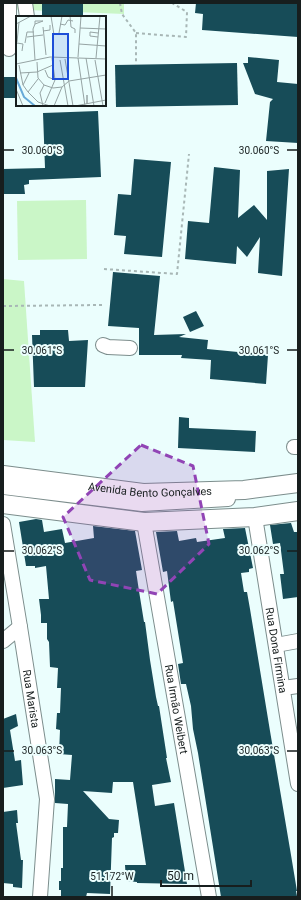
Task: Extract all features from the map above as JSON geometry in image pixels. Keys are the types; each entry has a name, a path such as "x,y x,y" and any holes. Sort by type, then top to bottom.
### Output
{"main road":[{"name":"Avenida Bento Gonçalves","path":"3,475 143,493 244,490 298,483"},
{"path":"3,504 144,522 255,516 298,511"}],"street":[{"path":"9,3 6,24 10,48"},
{"path":"25,3 27,16"},
{"path":"103,345 108,347 130,348"},
{"path":"3,487 142,504 251,498 298,492"},
{"name":"Rua Dona Firmina","path":"255,516 298,784"},
{"name":"Rua Irmão Weibert","path":"144,522 209,897"},
{"name":"Rua Marista","path":"3,524 47,799 40,897"},
{"path":"3,641 20,627"},
{"path":"276,645 298,641"},
{"path":"283,688 298,686"}],"path":[{"path":"120,3 122,14 136,33 136,65"},
{"path":"136,33 186,37 187,12 172,3"},
{"path":"104,269 177,274 189,154"},
{"path":"3,306 102,305"}],"highlighted area":[{"path":"141,445 193,466 209,544 157,594 90,580 63,517"}],"green space":[{"path":"3,3 124,3 124,14 3,9"},
{"path":"86,200 87,259 18,260 17,201"},
{"path":"3,279 24,281 35,442 3,440"}],"building":[{"path":"83,3 83,16 42,16 42,4"},
{"path":"196,3 298,3 298,37 202,30 203,14 195,13"},
{"path":"248,57 279,60 277,82 298,84 298,143 266,141 270,102 273,99 255,94 243,63 248,63"},
{"path":"237,63 238,105 116,107 115,65"},
{"path":"3,77 16,77 16,98 3,98"},
{"path":"98,111 101,177 29,180 29,184 24,185 25,194 3,194 3,169 45,168 43,113"},
{"path":"134,159 171,162 162,257 124,254 126,236 114,235 118,194 131,195"},
{"path":"214,167 240,170 238,218 254,205 267,220 267,171 289,169 282,276 258,273 260,237 247,257 237,246 236,264 185,259 188,221 209,223"},
{"path":"113,272 160,276 154,335 186,334 179,337 208,340 207,349 268,355 266,384 210,379 211,360 181,358 182,355 139,355 139,328 108,326"},
{"path":"196,311 204,326 190,332 183,317"},
{"path":"40,330 68,330 69,341 88,340 85,387 34,387 32,335 40,335"},
{"path":"179,417 189,418 189,428 256,431 255,452 178,448"},
{"path":"36,519 42,520 44,532 62,529 65,543 94,538 93,526 135,531 142,570 136,571 171,782 152,785 155,806 174,803 187,884 137,883 126,881 125,865 146,865 133,782 113,782 112,793 83,791 109,819 119,820 118,833 114,833 114,837 112,838 110,894 87,893 86,897 61,897 59,881 61,881 61,868 63,868 63,827 67,827 68,804 55,803 55,779 70,780 72,755 59,754 60,730 56,729 57,713 60,713 61,688 57,688 58,668 50,667 47,623 41,623 39,599 49,599 46,566 35,568 35,566 26,566 19,522"},
{"path":"291,523 294,532 298,532 298,597 283,599 280,574 284,574 280,543 273,544 270,525"},
{"path":"245,528 253,568 249,569 249,572 241,573 244,592 247,592 250,609 297,891 297,896 295,897 221,897 193,729 191,706 186,684 181,684 178,664 183,663 173,601 171,602 167,571 163,572 156,532 177,531 179,541 196,538 197,542 225,538 223,529"},
{"path":"16,714 18,726 10,730 15,761 21,760 23,785 3,788 3,719"},
{"path":"17,810 18,823 16,823 21,860 23,860 22,888 13,887 13,884 3,883 3,812"}]}
